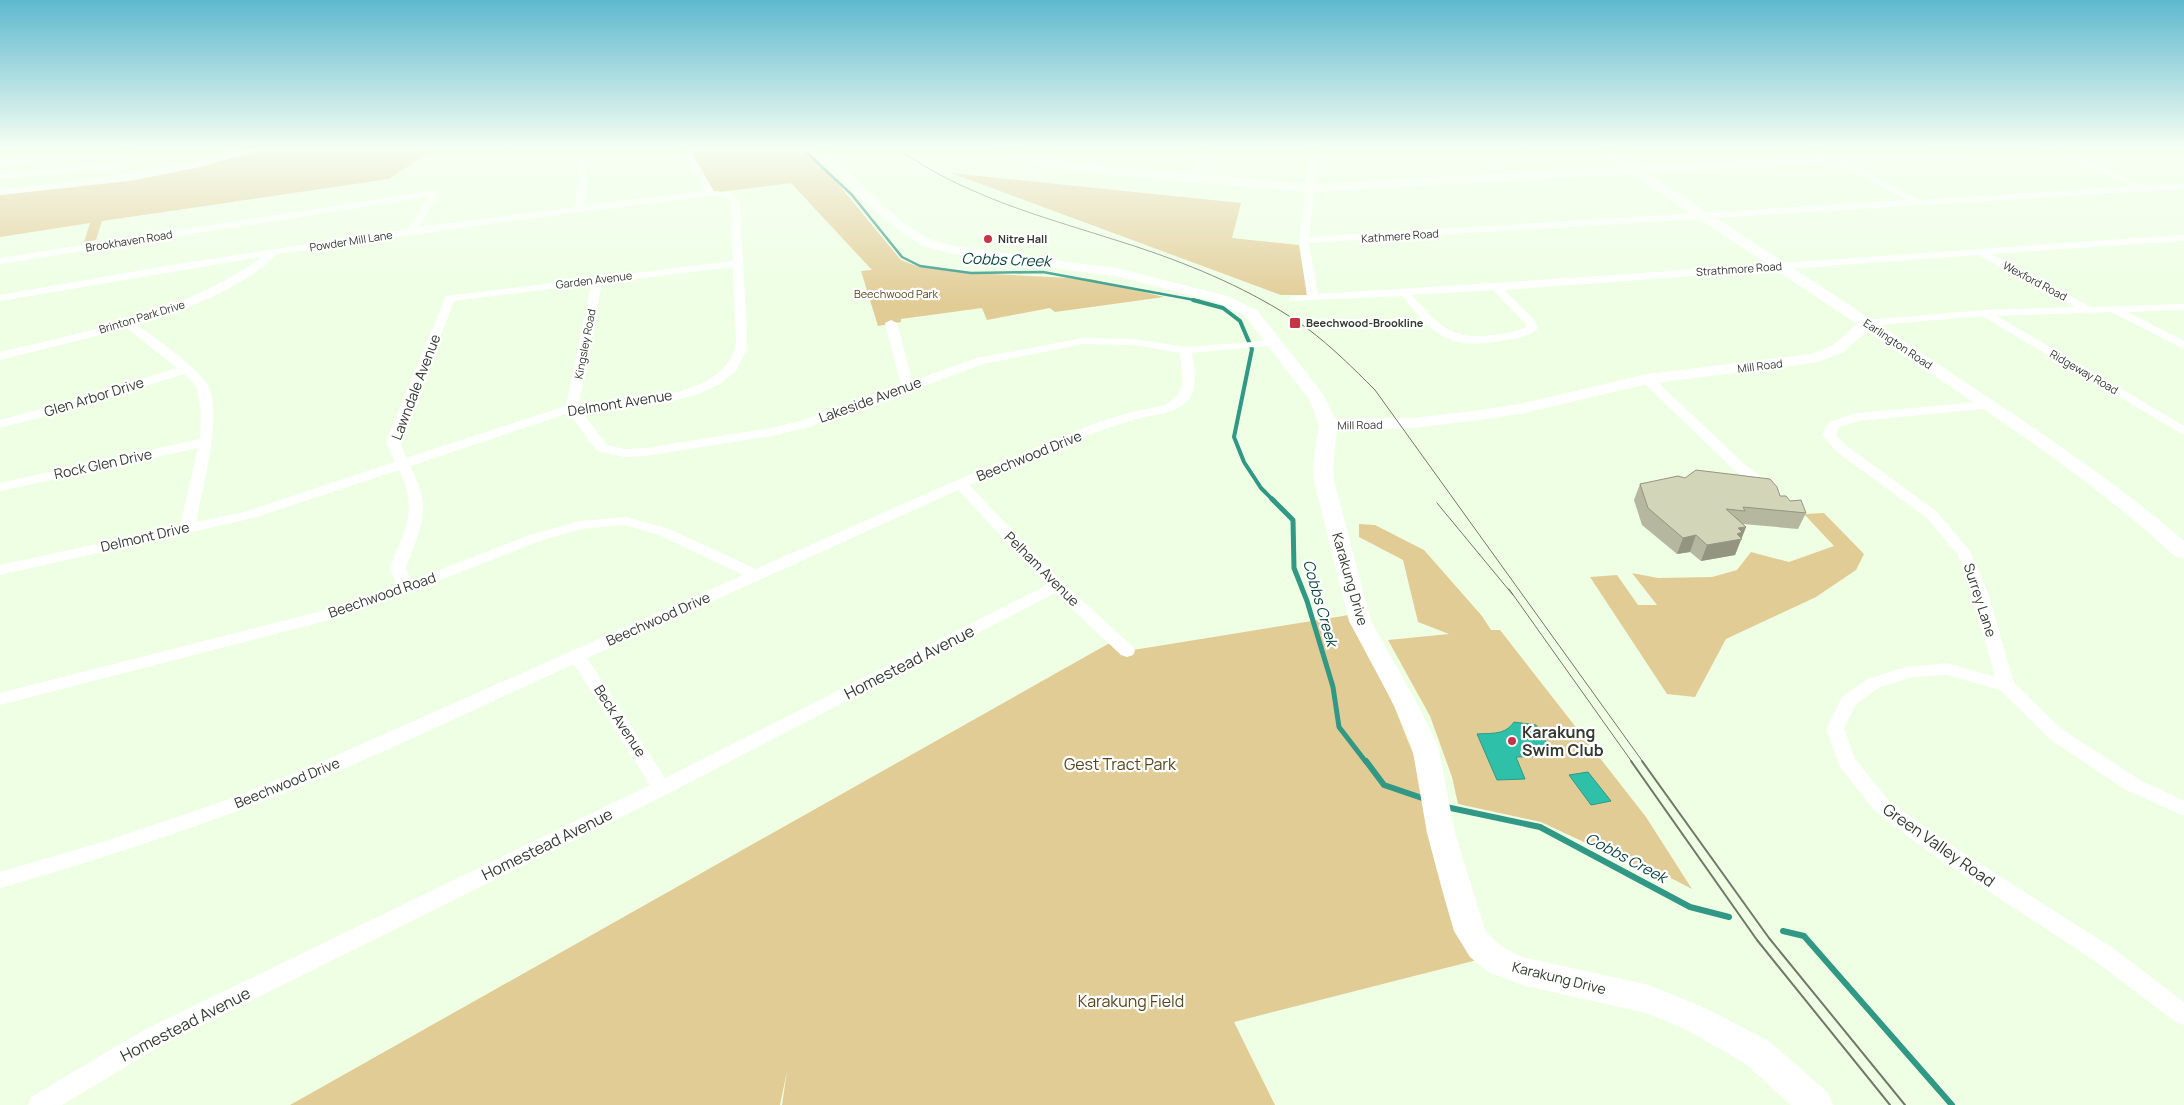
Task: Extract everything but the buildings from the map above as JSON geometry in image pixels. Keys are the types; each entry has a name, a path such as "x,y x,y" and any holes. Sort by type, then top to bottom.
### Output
{"street":[{"name":"Brookhaven Road","path":"0,261 393,200"},
{"name":"Brookhaven Road","path":"412,231 431,200"},
{"path":"580,208 581,200"},
{"name":"Powder Mill Lane","path":"0,298 412,231 654,200"},
{"name":"Delmont Avenue","path":"290,502 572,408 624,405 657,399 698,389 720,379 734,366 740,351 739,263 735,202 733,200"},
{"name":"Karakung Drive","path":"870,200 908,231 928,243 954,250 1121,273 1222,299 1251,313 1269,342 1317,398 1328,426 1323,465 1324,481 1360,621 1407,707 1425,746 1441,833 1470,931 1481,948 1499,962 1526,972 1650,999 1698,1020 1758,1053 1816,1105"},
{"path":"1309,200 1304,240 1313,298"},
{"name":"Earlington Road","path":"1680,200 1867,323 2086,472 2158,528 2184,552"},
{"path":"1912,200 1919,203"},
{"name":"Kathmere Road","path":"1304,240 1971,200"},
{"name":"Strathmore Road","path":"1294,299 1496,287 2184,238"},
{"name":"Wexford Road","path":"1980,252 2089,310"},
{"name":"Brinton Park Drive","path":"0,356 128,323 216,292 254,269 272,254"},
{"name":"Garden Avenue","path":"450,298 739,263"},
{"name":"Kingsley Road","path":"572,408 597,280"},
{"path":"1404,292 1434,328 1450,338 1464,341 1483,341 1525,333 1532,328 1530,322 1496,287"},
{"name":"Lawndale Avenue","path":"406,588 398,568 412,531 417,500 404,463 396,453 393,442 450,298"},
{"path":"1867,323 1984,313 2184,307"},
{"path":"2113,309 2184,346"},
{"name":"Ridgeway Road","path":"1984,313 2184,431"},
{"path":"128,323 186,369 202,385 207,410 206,442 187,528"},
{"path":"891,323 907,386"},
{"name":"Mill Road","path":"1328,426 1395,424 1480,415 1525,408 1647,379 1783,364 1814,358 1838,350 1867,323"},
{"name":"Lakeside Avenue","path":"572,408 602,448 624,454 638,453 771,432 804,424 981,361 1084,341 1135,342 1186,350"},
{"path":"1186,350 1269,342"},
{"name":"Beechwood Drive","path":"0,880 108,849 228,807 317,772 960,484 1101,426 1132,416 1169,408 1184,397 1189,383 1186,350"},
{"name":"Glen Arbor Drive","path":"0,424 60,408 186,369"},
{"path":"1647,379 1739,467 1767,487 1778,500"},
{"name":"Surrey Lane","path":"1988,405 1857,417 1834,425 1829,435 1842,449 1932,515 1965,554 1980,593 2006,686"},
{"name":"Rock Glen Drive","path":"0,487 206,442"},
{"name":"Pelham Avenue","path":"960,484 1058,586 1127,651"},
{"name":"Delmont Drive","path":"0,570 248,515 290,502"},
{"name":"Beechwood Road","path":"0,699 331,614 406,588 535,538 580,525 626,521 664,532 755,575"},
{"name":"Homestead Avenue","path":"40,1105 152,1038 662,788 1058,586"},
{"name":"Beck Avenue","path":"577,655 662,788"},
{"name":"Green Valley Road","path":"2006,686 1946,669 1912,671 1874,683 1848,701 1835,729 1847,762 1882,806 1933,844 2103,954 2184,1015"},
{"path":"2006,686 2057,735 2133,786 2184,809"}],"green space":[{"path":"0,200 248,200 102,221 96,240 84,242 90,223 0,237"},
{"name":"Beechwood Park","path":"806,200 851,200 901,260 919,267 971,273 1091,279 1164,297 1055,312 1050,308 987,320 982,308 901,319 901,322 878,326 861,271 872,270"},
{"path":"1023,200 1208,200 1241,203 1232,238 1299,245 1307,295 1281,295"},
{"path":"1824,513 1864,554 1856,570 1816,597 1726,639 1695,697 1667,694 1590,577 1617,575 1638,605 1657,605 1632,573 1658,578 1712,577 1737,570 1751,552 1789,562 1834,546 1804,514"},
{"name":"Karakung Swim Club","path":"1359,524 1375,525 1424,550 1482,616 1491,630 1500,630 1646,817 1692,889 1657,871 1648,872 1541,822 1458,804 1452,777 1430,716 1388,640 1449,634 1418,622 1403,560 1359,537"},
{"name":"Gest Tract Park","path":"1349,615 1394,706 1437,813 1477,960 1234,1022 1275,1105 782,1105 787,1071 780,1105 290,1105 1115,640 1127,651"}],"water":[{"path":"1514,722 1536,725 1553,756 1516,757 1525,779 1497,780 1477,734 1503,731"},
{"path":"1588,772 1611,801 1591,805 1569,775"}],"waterway":[{"name":"Cobbs Creek","path":"856,200 902,257 920,266 971,273 1043,272 1200,301"},
{"name":"Cobbs Creek","path":"1193,300 1223,308 1240,321 1252,349 1234,437 1244,462 1261,488 1293,520 1294,568 1307,601 1333,687 1339,727 1366,762"},
{"name":"Cobbs Creek","path":"1366,761 1384,785 1425,799"},
{"name":"Cobbs Creek","path":"1446,807 1540,827 1690,907 1729,917"},
{"name":"Cobbs Creek","path":"1783,931 1804,936 1952,1105"}],"tram line":[{"path":"995,200 1193,267 1271,305 1317,336 1375,390 1643,762"},
{"path":"1437,503 1513,595"},
{"path":"1509,589 1632,762"},
{"path":"1631,761 1757,940 1890,1105"},
{"path":"1642,761 1769,938 1905,1105"}],"place":[{"name":"Nitre Hall","path":"988,239"},
{"name":"Beechwood-Brookline","path":"1295,323"},
{"name":"Karakung Swim Club","path":"1512,741"}],"park label":[{"name":"Karakung Field","path":"1131,1001"}]}
